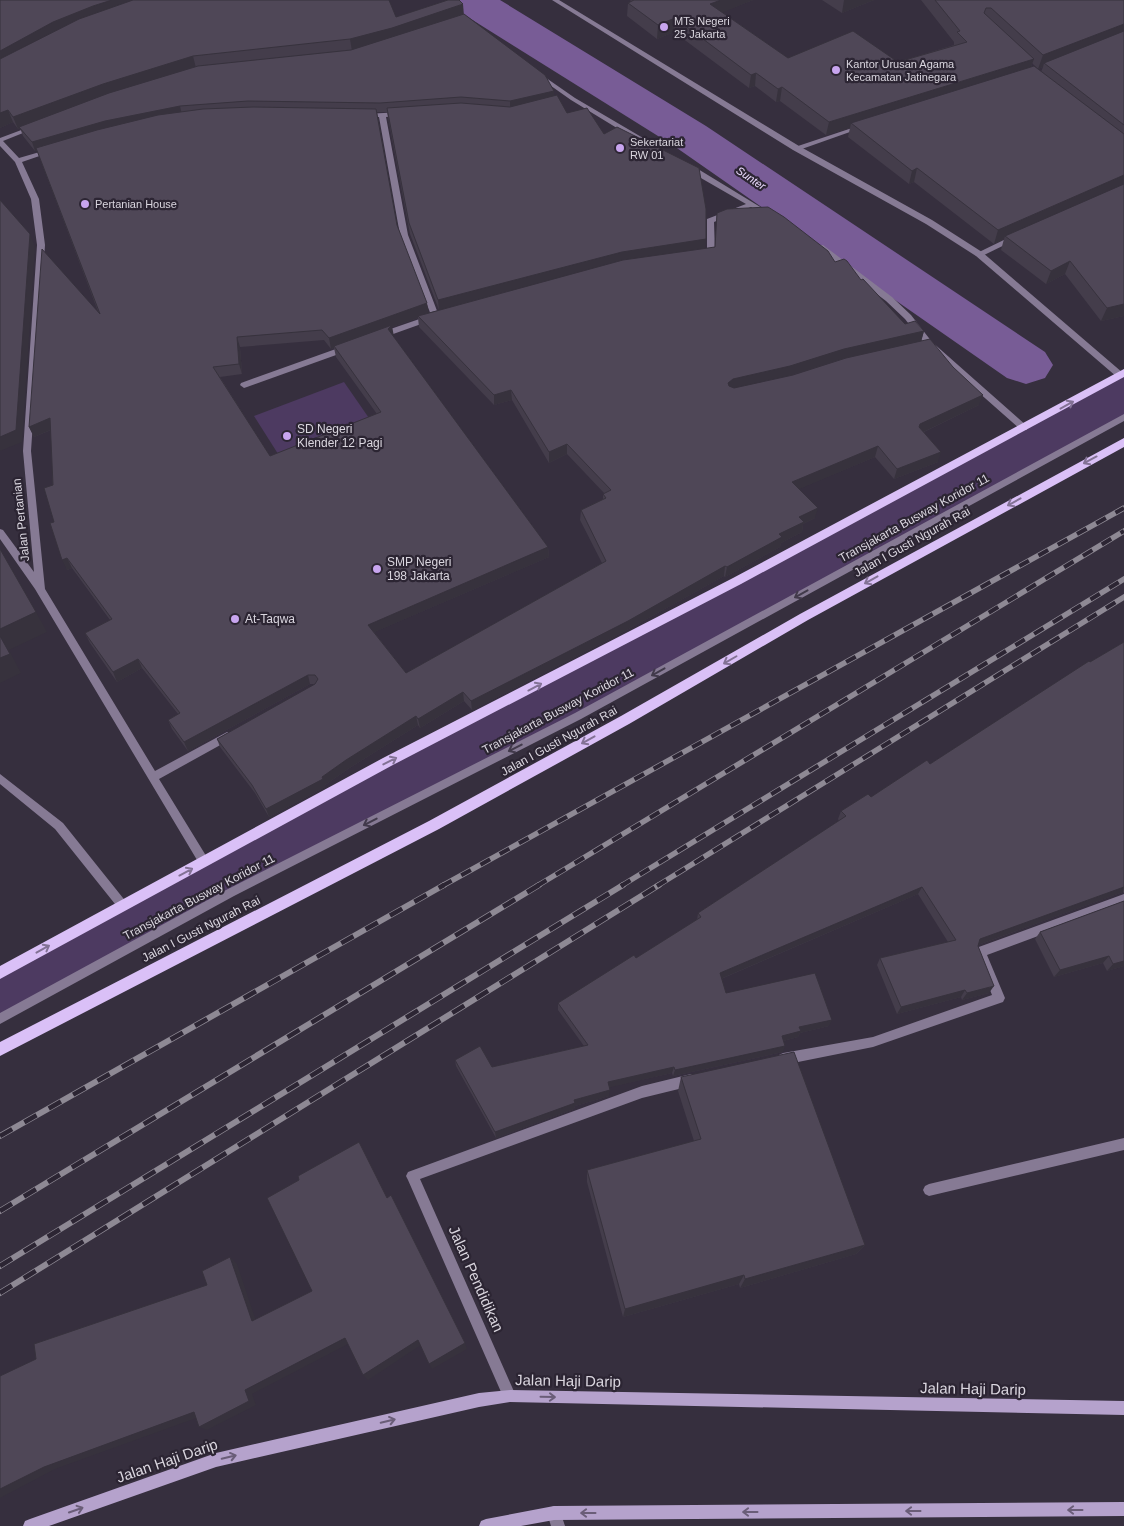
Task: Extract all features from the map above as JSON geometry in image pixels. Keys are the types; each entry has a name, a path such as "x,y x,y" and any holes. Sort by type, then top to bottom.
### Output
{"main road":[{"path":"0,973 387,762 686,608 1122,374"},
{"name":"Jalan I Gusti Ngurah Rai","path":"0,1049 434,825 1056,478 1124,442"},
{"name":"Jalan Haji Darip","path":"30,1526 216,1460 479,1400 510,1396 1124,1408"},
{"path":"486,1526 556,1520 1124,1509"}],"street":[{"path":"555,0 796,148 929,222 979,254 1122,374"},
{"path":"529,67 573,99 658,149"},
{"path":"564,101 573,99"},
{"path":"353,115 382,116 411,113"},
{"path":"371,339 439,315 404,235 382,116"},
{"path":"0,141 45,123"},
{"path":"796,148 867,125"},
{"name":"Jalan Pertanian","path":"0,141 18,161 35,199 41,245 27,451 40,589 204,862"},
{"path":"18,161 54,150"},
{"path":"684,164 774,218"},
{"path":"693,257 711,254 710,221 752,204"},
{"path":"979,254 1026,233"},
{"path":"812,242 889,300 908,318 925,345 1024,428"},
{"path":"244,385 353,346"},
{"name":"Transjakarta Busway Koridor 11","path":"0,1020 230,893 578,716 1124,417"},
{"path":"0,533 40,589"},
{"path":"153,778 238,731"},
{"path":"0,778 59,826 123,906"},
{"path":"767,1062 873,1042 998,998 980,952 1124,899"},
{"name":"Jalan Pendidikan","path":"510,1396 412,1176 642,1092 700,1078"},
{"path":"929,1190 1124,1144"}],"shaded area":[{"path":"1124,373 1124,417 578,716 230,893 0,1019 0,973"},
{"path":"344,382 371,421 280,457 254,416"}],"building":[{"path":"0,0 112,0 53,22 0,51"},
{"path":"133,0 389,0 396,17 448,0 459,0 463,4 392,28 350,39 193,56 103,84 13,117 8,110 0,113 0,59 79,19"},
{"path":"634,0 721,0 710,4 788,58 853,31 898,62 967,42 957,32 960,31 935,0 1124,0 1124,24 1043,55 991,8 986,8 984,13 1034,59 829,122 782,87 778,89 756,73 751,75 675,18 658,25 628,3"},
{"path":"464,14 545,75 554,91 510,101 461,97 380,103 248,101 180,106 105,121 32,142 19,127 109,93 198,66 351,50"},
{"path":"1124,31 1124,125 1044,63"},
{"path":"1034,66 1124,134 1124,175 998,230 917,168 912,171 851,123"},
{"path":"557,95 567,113 587,108 604,134 617,127 699,168 706,209 706,239 622,252 438,300 409,223 387,108 461,103 510,107"},
{"path":"253,107 376,109 397,225 427,303 329,338 322,330 237,337 239,364 213,367 270,456 381,412 334,346 392,325 388,329 548,547 368,625 406,673 606,561 581,510 606,498 603,494 611,490 567,444 549,452 511,390 494,395 418,316 623,260 715,247 717,213 727,209 768,207 828,251 835,262 844,259 847,261 861,280 863,279 905,324 915,321 924,331 844,349 790,366 733,379 728,383 729,386 734,388 793,375 846,358 930,339 953,367 983,395 920,424 919,427 941,452 897,469 878,446 792,482 818,508 799,517 804,522 779,534 782,537 727,567 725,566 628,621 471,701 463,692 418,719 416,716 346,760 322,777 323,779 266,809 252,785 217,739 315,684 318,679 315,675 308,675 184,742 168,720 180,713 138,659 113,672 85,633 112,619 67,558 62,560 50,523 54,522 44,488 53,485 50,418 29,427 42,249 100,314 36,148 158,115 203,109"},
{"path":"1124,184 1124,304 1107,308 1070,261 1051,271 1005,236"},
{"path":"0,200 30,234 16,430 0,437"},
{"path":"0,549 36,612 0,629"},
{"path":"0,636 10,654 0,658"},
{"path":"1124,642 1124,887 980,939 978,946 994,986 967,993 965,990 901,1007 880,958 956,940 922,887 720,973 726,993 815,973 832,1020 799,1027 801,1031 782,1036 785,1046 675,1070 674,1067 608,1082 610,1090 574,1100 575,1103 495,1132 455,1060 480,1046 492,1067 588,1045 558,1003 634,955 636,958 701,917 698,913 846,816 841,811 868,794 871,797 927,760 930,764 1089,661"},
{"path":"1124,901 1124,961 1113,964 1109,956 1060,970 1040,932"},
{"path":"794,1052 865,1245 745,1279 744,1275 625,1309 587,1170 701,1139 681,1077"},
{"path":"359,1142 387,1198 391,1195 465,1343 429,1364 418,1340 363,1375 345,1338 245,1390 249,1401 199,1427 194,1412 44,1467 0,1489 0,1376 36,1359 34,1344 207,1285 202,1271 230,1257 252,1321 312,1291 267,1198 299,1180 298,1176"}],"waterway":[{"name":"Sunter","path":"470,0 690,136 1026,365"}],"railway":[{"path":"442,886 1124,508"},
{"path":"537,886 1124,531"},
{"path":"621,886 1124,579"},
{"path":"657,886 1124,597"},
{"path":"0,1136 444,885"},
{"path":"0,1211 539,885"},
{"path":"0,1266 623,885"},
{"path":"0,1293 659,885"}],"place":[{"name":"MTs Negeri 25 Jakarta","path":"664,27"},
{"name":"Kantor Urusan Agama Kecamatan Jatinegara","path":"836,70"},
{"name":"Sekertariat RW 01","path":"620,148"},
{"name":"Pertanian House","path":"85,204"},
{"name":"SD Negeri Klender 12 Pagi","path":"287,436"},
{"name":"SMP Negeri 198 Jakarta","path":"377,569"},
{"name":"At-Taqwa","path":"235,619"}]}
